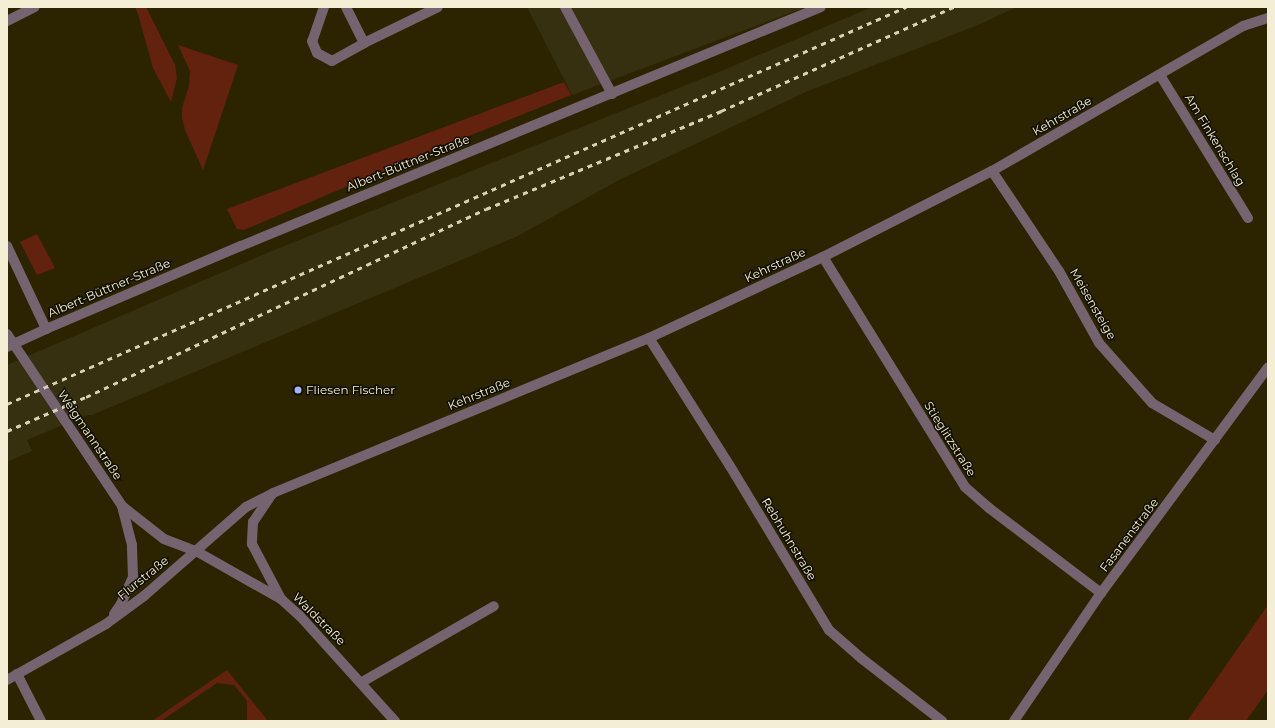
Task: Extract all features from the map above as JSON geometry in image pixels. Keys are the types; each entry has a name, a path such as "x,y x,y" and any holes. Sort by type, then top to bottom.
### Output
{"street":[{"path":"7,21 35,7"},
{"path":"324,7 312,41 318,53 332,61 364,43 438,7"},
{"path":"346,7 364,43"},
{"path":"565,7 612,94"},
{"name":"Albert-Büttner-Straße","path":"7,347 241,246 821,7"},
{"name":"Kehrstraße","path":"196,551 246,507 273,493 649,338 823,257 992,171 1243,26 1268,18"},
{"name":"Am Finkenschlag","path":"1160,75 1248,218"},
{"name":"Meisensteige","path":"992,171 1059,271 1099,344 1152,403 1215,440"},
{"path":"7,246 46,330"},
{"name":"Stieglitzstraße","path":"823,257 965,487 989,508 1101,593"},
{"name":"Weigmannstraße","path":"7,334 122,506 164,538"},
{"name":"Rebhuhnstraße","path":"649,338 734,473 829,630 861,658 942,721"},
{"name":"Fasanenstraße","path":"1014,721 1101,593 1268,367"},
{"path":"273,493 253,522 252,544 282,600"},
{"name":"Flurstraße","path":"106,624 121,604 133,577 132,545 122,506"},
{"name":"Waldstraße","path":"164,538 196,551 282,600 300,616 362,682 395,721"},
{"name":"Flurstraße","path":"7,680 106,624 144,596 196,551"},
{"path":"362,682 494,606"},
{"path":"17,674 41,721"}],"shaded area":[{"path":"135,7 146,7 175,65 177,78 171,102 153,68"},
{"path":"527,7 806,7 572,95"},
{"path":"872,7 1017,7 978,25 808,91 621,179 516,237 92,415 87,415 27,440 32,451 7,462 7,365 267,253 726,69"},
{"path":"178,45 238,65 203,170 185,130 182,118 182,108 189,86 190,71"},
{"path":"564,82 571,95 412,159 244,230 237,229 227,209"},
{"path":"37,234 55,268 37,275 20,242"},
{"path":"1268,605 1268,690 1246,721 1187,721"},
{"path":"227,670 268,721 247,721 247,701 234,685 217,683 161,721 152,721"}],"railway":[{"path":"7,404 906,7"},
{"path":"7,431 86,397 486,209 721,111 954,7"}],"place":[{"name":"Fliesen Fischer","path":"298,390"}]}
